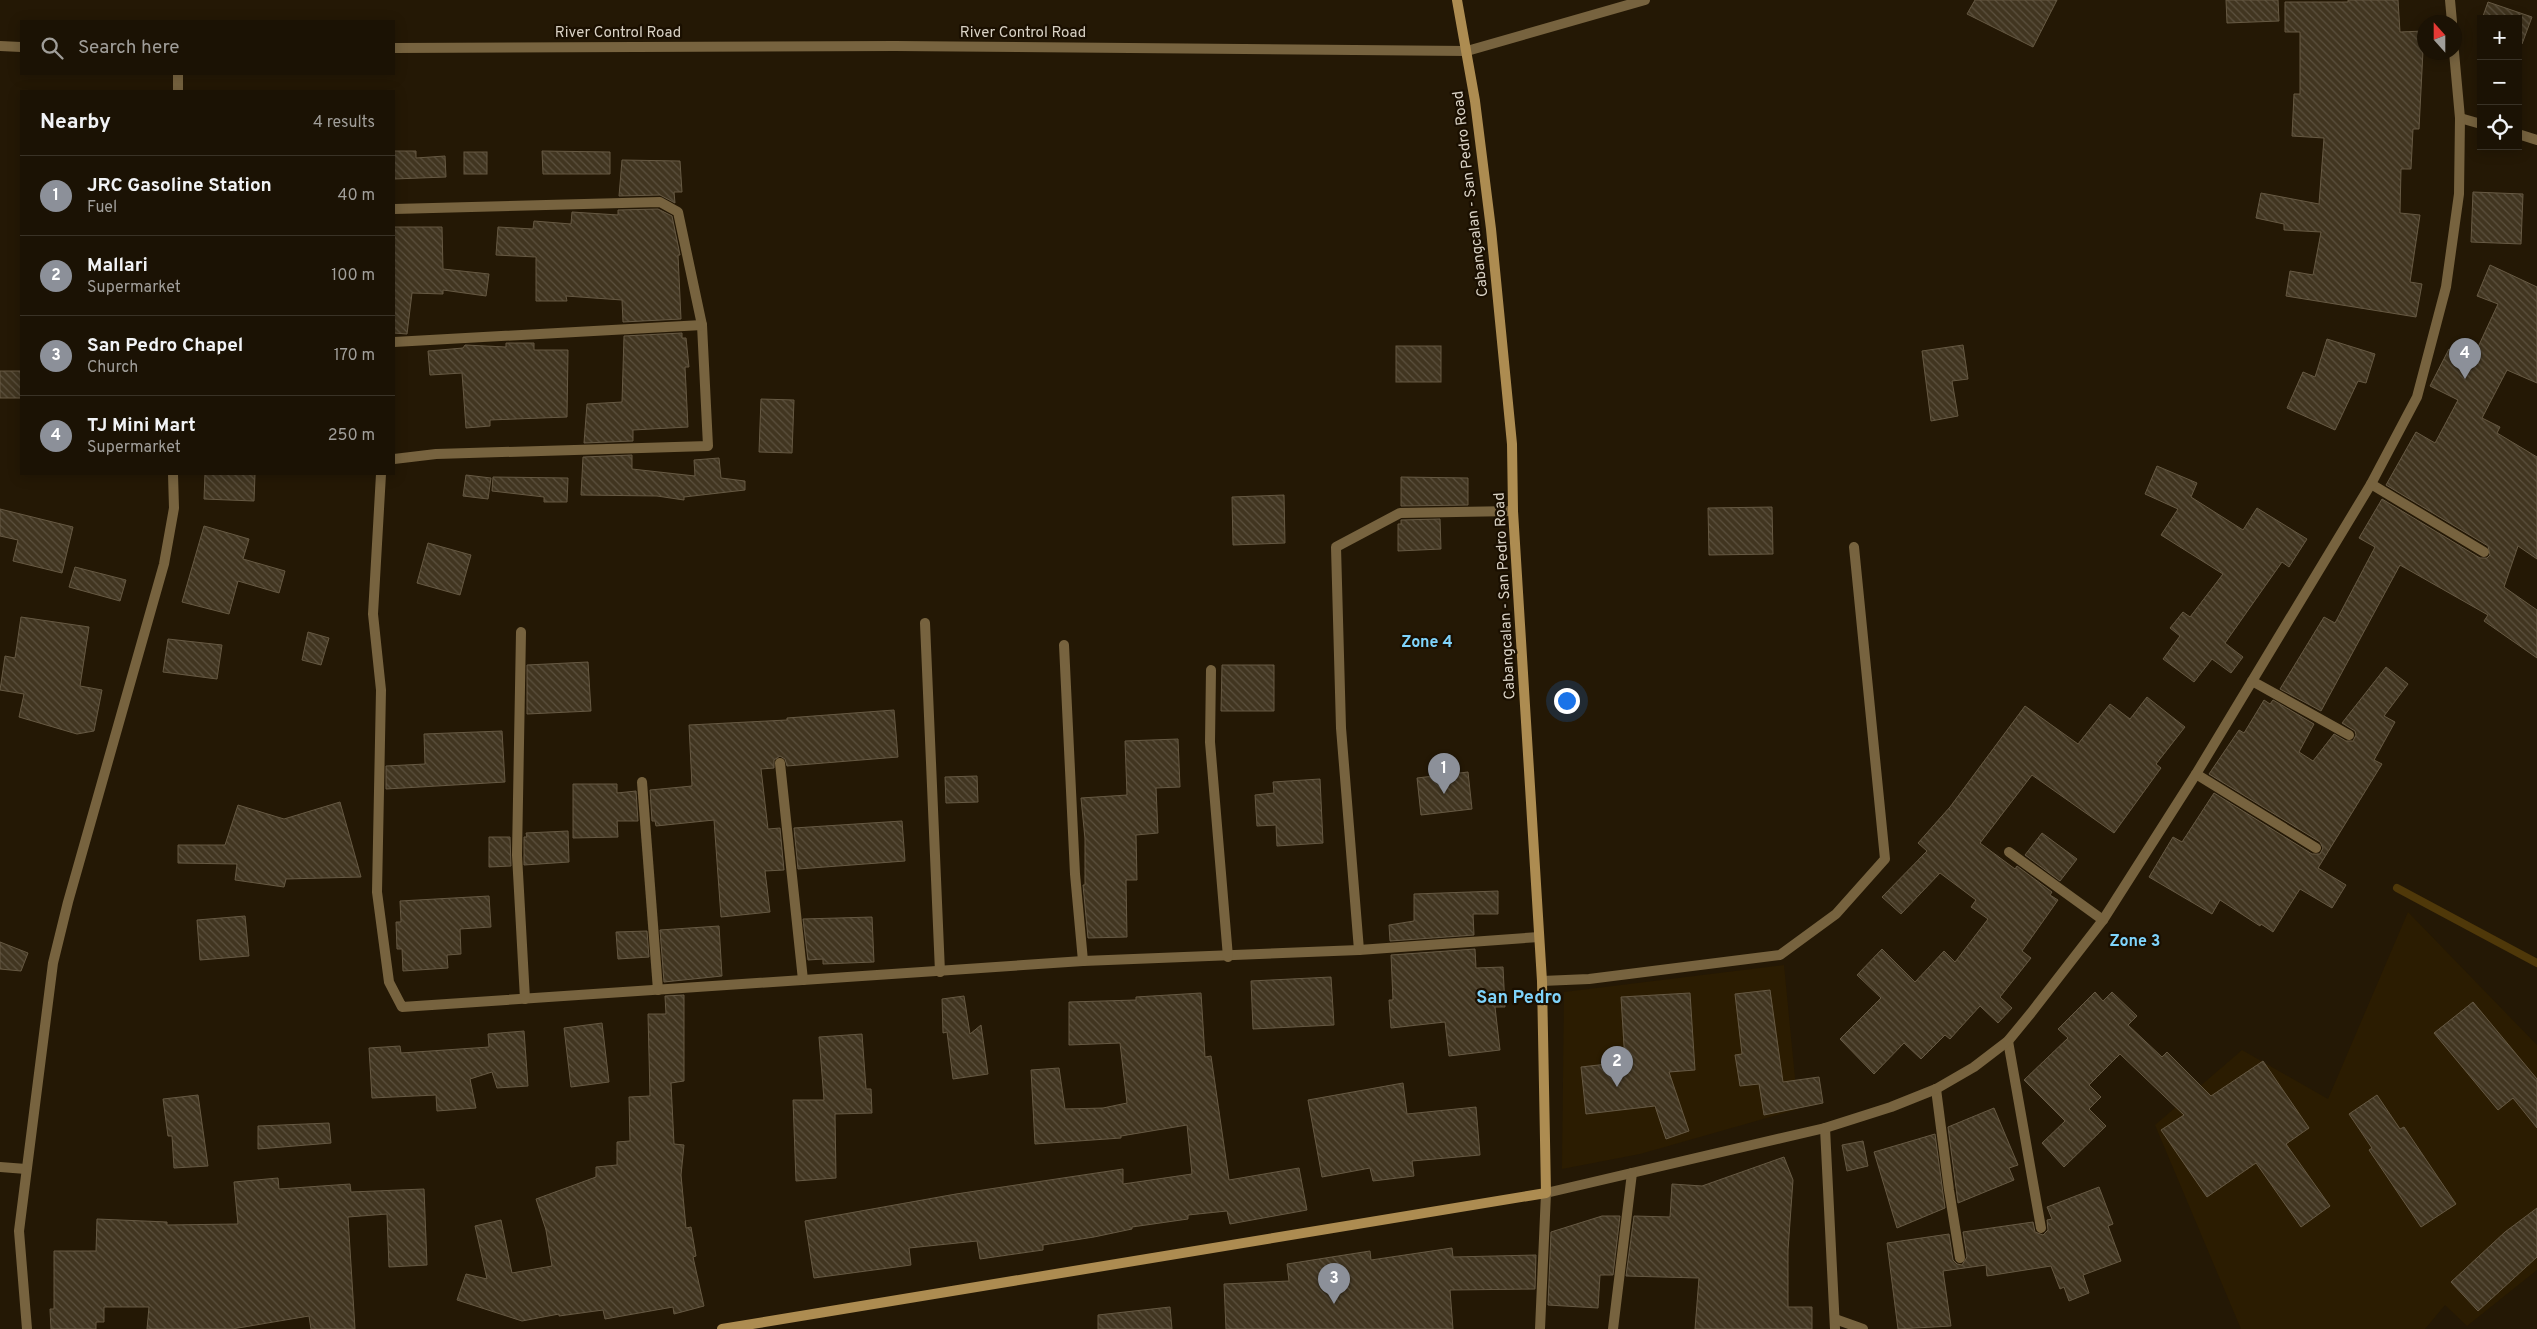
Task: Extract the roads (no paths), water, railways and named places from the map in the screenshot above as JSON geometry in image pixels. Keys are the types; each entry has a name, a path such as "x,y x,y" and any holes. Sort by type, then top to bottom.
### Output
{"street":[{"name":"Cabangcalan - San Pedro Road","path":"1458,0 1467,51 1492,239 1512,444 1513,511 1542,981 1546,1193"},
{"name":"River Control Road","path":"395,48 895,46 1467,51 1645,0"},
{"path":"2450,0 2451,15"},
{"path":"0,46 20,47"},
{"path":"722,1329 1546,1193 1825,1128 1891,1107 1936,1089 1974,1067 2008,1041 2103,920 2196,774 2252,681 2370,484 2417,397 2446,287 2459,194 2460,118 2455,60"},
{"path":"178,75 178,90"},
{"path":"2460,118 2477,123"},
{"path":"2522,135 2537,140"},
{"path":"395,208 660,202 678,212 702,324 708,446 436,454 395,459"},
{"path":"395,342 702,324"},
{"path":"27,1329 19,1231 53,963 68,902 164,564 174,508 174,475"},
{"path":"381,475 373,614 381,690 377,892 389,982 402,1007 1083,961 1228,957 1539,937"},
{"path":"2370,484 2484,552"},
{"path":"1359,950 1341,728 1336,547 1400,513 1513,511"},
{"path":"1542,981 1589,979 1780,955 1836,914 1885,858 1854,547"},
{"path":"924,623 940,972"},
{"path":"520,632 517,856 525,999"},
{"path":"1064,645 1075,874 1083,961"},
{"path":"1211,670 1210,742 1228,957"},
{"path":"2252,681 2349,735"},
{"path":"780,763 803,980"},
{"path":"2196,774 2316,848"},
{"path":"642,782 658,990"},
{"path":"2010,852 2103,920"},
{"path":"2008,1041 2041,1228"},
{"path":"1936,1089 1960,1258"},
{"path":"1825,1128 1835,1324 1863,1329"},
{"path":"0,1167 26,1169"},
{"path":"1612,1329 1632,1173"},
{"path":"1540,1329 1546,1193"}],"waterway":[{"path":"2397,888 2537,963"}],"place":[{"name":"TJ Mini Mart","path":"2465,379"},
{"name":"JRC Gasoline Station","path":"1444,794"},
{"name":"Mallari","path":"1617,1087"},
{"name":"San Pedro Chapel","path":"1334,1304"}],"district":[{"name":"Zone 4","path":"1427,641"},
{"name":"Zone 3","path":"2135,940"},
{"name":"San Pedro","path":"1519,997"}]}
